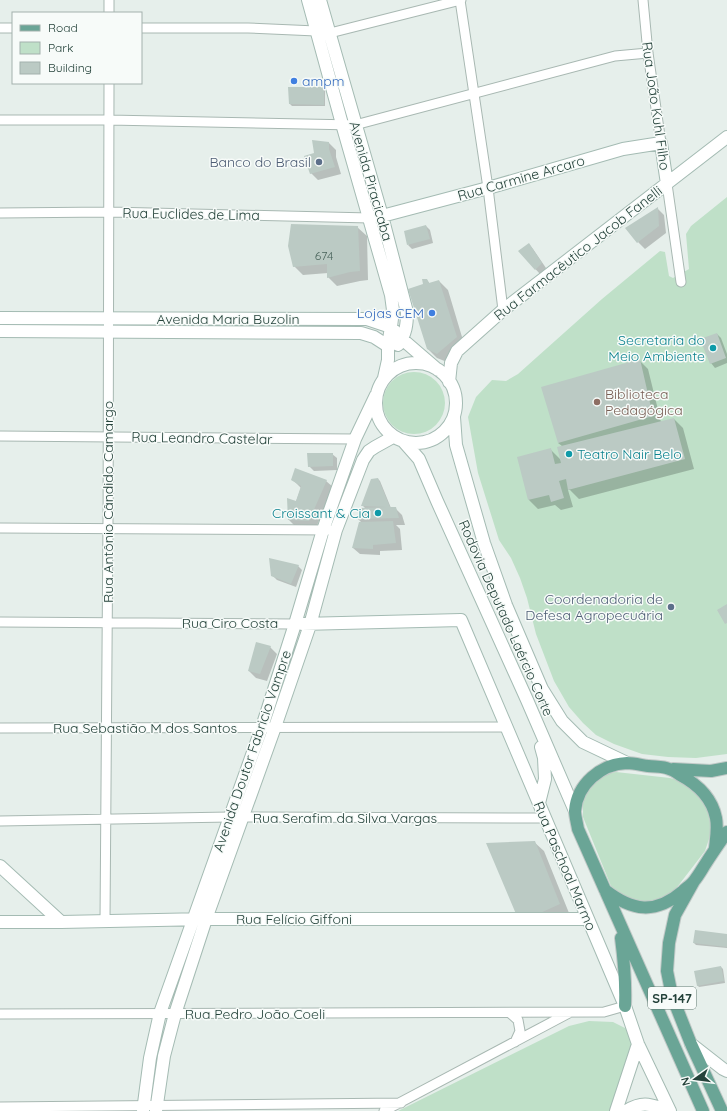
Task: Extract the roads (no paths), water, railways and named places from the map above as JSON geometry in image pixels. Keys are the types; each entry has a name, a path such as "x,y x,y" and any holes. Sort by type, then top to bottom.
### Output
{"main road":[{"name":"Avenida Piracicaba","path":"308,0 342,124 376,217 408,312 406,328 402,339 388,360"},
{"name":"Avenida Piracicaba","path":"320,0 355,125 392,295 392,327 384,378"},
{"name":"Rua Farmacêutico Jacob Fanelli","path":"450,382 450,363 457,351 503,310 727,137"},
{"name":"Rua João Kuhl Filho","path":"661,144 667,184"},
{"name":"Rua Carmine Arcaro","path":"376,217 488,188 623,149 661,144"},
{"name":"Avenida Maria Buzolin","path":"0,318 367,318 392,327"},
{"path":"392,327 402,339 444,375 450,382 456,405 454,417 448,428 439,436 428,442 416,444 399,440 384,429 378,419 375,407 376,395 379,386 384,378 393,370 403,365 415,363 427,365 438,370"},
{"name":"Avenida Maria Buzolin","path":"0,331 361,333 374,337 388,346"},
{"name":"Avenida Doutor Fabricio Vampre","path":"143,1108 150,1058 160,1013 262,727 323,530 355,439 376,395"},
{"name":"Rodovia Deputado Laércio Corte","path":"454,417 456,445 484,543 506,605 542,689 562,721 583,742 627,763"},
{"name":"Avenida Doutor Fabricio Vampre","path":"156,1108 164,1056 175,1014 206,919 275,728 310,624 336,530 363,460 369,451 375,447 399,440"},
{"name":"Rodovia Deputado Laércio Corte","path":"399,440 419,459 575,811"},
{"name":"Rua Ciro Costa","path":"295,624 461,620"},
{"name":"Rua Paschoal Marmo","path":"461,620 625,1006 638,1044 670,1111"},
{"path":"527,700 544,758 545,779 539,803"},
{"path":"727,768 711,771 627,763 615,765 602,770 592,777 583,787 575,811 578,829 605,890 617,899 630,905 644,908 660,905 674,899 694,882 715,848 727,832"},
{"path":"669,768 702,790 710,803 716,818 717,834 715,848"},
{"path":"0,866 61,922"},
{"name":"SP-147","path":"694,882 675,915 669,943 667,971 672,996 691,1044 722,1111"},
{"name":"SP-147","path":"605,890 703,1111"},
{"name":"Rua Felício Giffoni","path":"0,922 193,919 588,919"},
{"path":"619,923 624,958 626,988 625,1006"},
{"path":"616,1111 638,1044"},
{"path":"691,1044 727,1071"},
{"path":"626,1111 634,1106 646,1103 670,1111"}],"street":[{"path":"109,0 109,12"},
{"path":"142,28 248,28 330,33 460,0 488,188 503,310"},
{"name":"Rua João Kuhl Filho","path":"643,0 648,53 661,144"},
{"path":"0,28 12,28"},
{"path":"0,120 109,120 355,125 615,56 648,53"},
{"name":"Rua Antônio Cândido Camargo","path":"105,921 109,437 109,84"},
{"name":"Rua João Kuhl Filho","path":"667,184 681,282"},
{"name":"Rua Euclides de Lima","path":"0,213 109,212 376,217"},
{"name":"Rua Leandro Castelar","path":"0,436 355,439"},
{"path":"0,528 336,530"},
{"name":"Rua Ciro Costa","path":"0,622 295,624"},
{"name":"Rua Sebastião M dos Santos","path":"0,728 506,727"},
{"name":"Rua Serafim da Silva Vargas","path":"0,821 230,817 545,818"},
{"name":"Rua Pedro João Coeli","path":"0,1014 604,1012 625,1006"},
{"path":"384,1111 571,1012"},
{"path":"510,1013 518,1020 520,1031 515,1042"},
{"path":"3,1108 156,1108 311,1103 400,1103"},
{"path":"311,1103 320,1111"}],"place":[{"name":"ampm","path":"294,81"},
{"name":"Banco do Brasil","path":"319,162"},
{"name":"Lojas CEM","path":"432,313"},
{"name":"Secretaria do Meio Ambiente","path":"713,348"},
{"name":"Biblioteca Pedagógica","path":"597,402"},
{"name":"Teatro Nair Belo","path":"569,454"},
{"name":"Croissant & Cia","path":"378,513"},
{"name":"Coordenadoria de Defesa Agropecuária","path":"671,607"}]}
